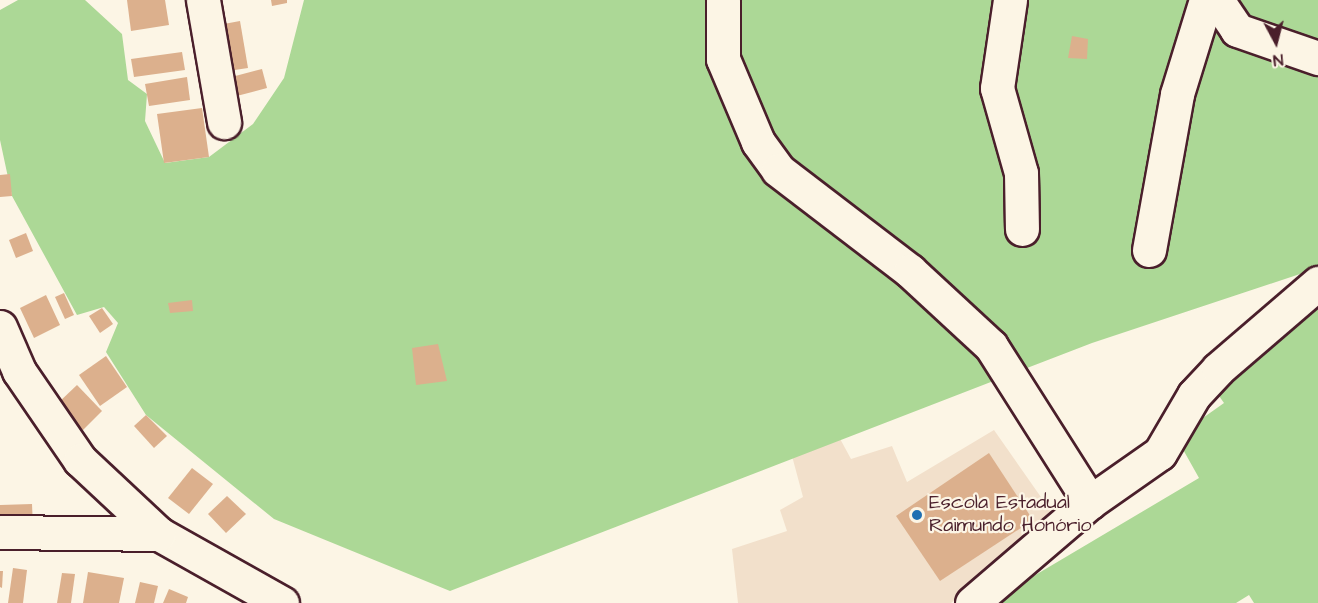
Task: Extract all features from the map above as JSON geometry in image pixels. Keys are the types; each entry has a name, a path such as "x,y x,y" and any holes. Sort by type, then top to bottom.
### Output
{"street":[{"path":"203,0 224,122"},
{"path":"723,0 723,59 758,142 778,170 910,271 991,346 1090,502"},
{"path":"1010,0 997,88 1021,173 1022,229"},
{"path":"1149,250 1177,94 1206,0"},
{"path":"1217,0 1237,30 1318,58"},
{"path":"982,599 1090,502 1160,453 1194,395 1218,369 1318,283"},
{"path":"0,327 10,370 80,460 159,534 282,603"},
{"path":"0,532 159,534"}],"shaded area":[{"name":"Escola Estadual Raimundo Honório","path":"994,430 1057,520 951,603 738,603 732,549 787,531 780,510 803,497 792,456 838,435 851,459 892,446 907,482"}],"green space":[{"path":"18,0 85,0 122,34 128,80 147,94 145,121 165,163 209,157 253,124 284,78 304,0 1318,0 1318,268 1092,343 450,591 274,519 146,415 106,352 118,323 104,307 77,315 12,196 0,140 0,10"},
{"path":"1318,296 1318,603 1254,603 1249,595 1236,603 998,603 995,599 1199,478 1176,437 1224,403 1212,386"}],"building":[{"path":"127,0 165,0 169,25 131,31"},
{"path":"271,0 287,0 287,3 272,6"},
{"path":"240,21 248,68 221,72 213,26"},
{"path":"1072,36 1088,39 1087,59 1068,58"},
{"path":"182,52 185,70 134,77 131,59"},
{"path":"262,69 267,88 229,98 224,79"},
{"path":"187,77 190,100 149,106 145,84"},
{"path":"202,108 209,157 164,163 157,114"},
{"path":"10,174 12,196 0,197 0,175"},
{"path":"26,233 33,251 16,258 9,240"},
{"path":"64,293 74,315 65,319 55,297"},
{"path":"46,295 60,325 34,338 20,308"},
{"path":"192,300 193,311 170,313 168,303"},
{"path":"102,308 113,324 100,333 89,316"},
{"path":"438,344 447,381 416,385 412,348"},
{"path":"106,356 127,387 100,406 79,375"},
{"path":"77,385 102,411 83,430 57,404"},
{"path":"146,415 167,436 154,448 134,426"},
{"path":"989,453 1033,520 940,581 896,516"},
{"path":"192,468 213,484 189,514 168,498"},
{"path":"227,496 246,514 226,533 208,514"},
{"path":"32,504 33,527 0,528 0,505"},
{"path":"13,568 27,570 23,603 8,603"},
{"path":"0,571 3,571 2,588 0,587"},
{"path":"88,572 124,578 119,603 83,603"},
{"path":"62,573 75,574 71,603 57,603"},
{"path":"140,582 158,586 154,603 135,603"},
{"path":"169,589 188,597 186,603 163,603"}],"place":[{"name":"Escola Estadual Raimundo Honório","path":"917,515"}]}
